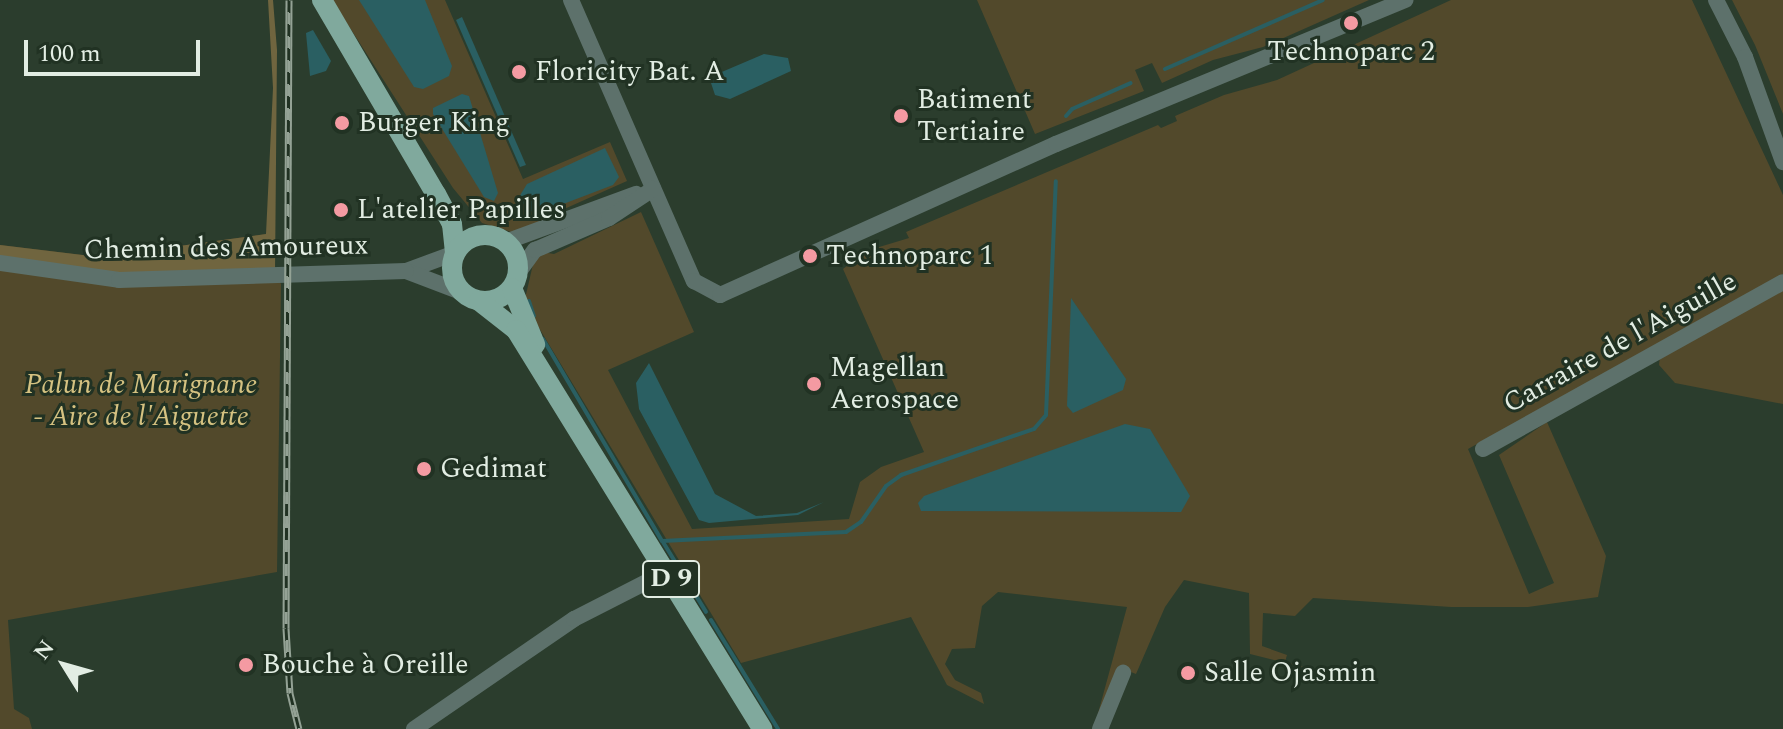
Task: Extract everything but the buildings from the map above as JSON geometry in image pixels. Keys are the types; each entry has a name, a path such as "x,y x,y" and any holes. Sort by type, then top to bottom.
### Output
{"main road":[{"path":"322,0 452,224 455,253 452,274 470,296 497,299 515,280 515,256 505,242 481,235 389,114"},
{"path":"455,253 481,235"},
{"name":"D 9","path":"515,280 580,428"},
{"name":"D 9","path":"470,296 516,330 580,428 762,729"}],"street":[{"path":"571,0 697,285 728,294 1056,144 1388,4 1406,0"},
{"path":"1716,0 1745,57 1779,142 1783,162"},
{"path":"505,242 653,189"},
{"path":"515,280 535,250 609,218 653,189"},
{"name":"Chemin des Amoureux","path":"0,263 119,280 406,271 455,253"},
{"name":"Chemin des Amoureux","path":"406,271 470,296"},
{"name":"Carraire de l'Aiguille","path":"1483,449 1783,282"},
{"path":"414,729 574,619 666,572"},
{"path":"1100,729 1123,673"}],"green space":[{"path":"332,0 445,0 523,179 610,142 627,181 544,218 545,224 515,233 482,223 453,188"},
{"path":"977,0 1369,0 1263,47 1213,60 1162,83 1152,63 1135,70 1144,91 1035,134"},
{"path":"1451,0 1692,0 1783,195 1783,274 1468,449 1529,594 1554,583 1499,455 1547,422 1606,556 1598,597 1528,607 1451,607 1313,598 1295,616 1263,613 1262,646 1287,655 1285,662 1326,673 1250,654 1249,593 1184,580 1165,607 1136,674 1118,667 1097,717 1127,607 998,592 982,606 975,648 952,649 945,664 955,680 981,693 984,704 947,685 911,617 741,663 524,303 534,260 542,252 554,254 641,212 694,332 608,370 692,529 849,519 860,482 881,467 924,452 843,269 866,251 909,238 906,232 1158,125 1161,128 1177,121 1175,116 1224,95 1277,80"},
{"path":"1732,0 1783,0 1783,114 1755,45"},
{"name":"Palun de Marignane - Aire de l'Aiguette","path":"274,233 275,274 281,284 277,572 8,620 14,709 29,718 32,729 0,729 0,245 99,257"},
{"path":"1783,288 1783,404 1675,383 1659,365 1660,355"}],"shaded area":[{"path":"268,0 273,0 277,50 275,274 95,275 0,257 0,245 99,257 266,234 273,88"}],"water":[{"path":"359,0 425,0 452,66 449,76 423,89 414,87"},
{"path":"462,17 526,165 520,167 456,20"},
{"path":"313,30 331,61 326,71 310,76 306,33"},
{"path":"764,54 788,58 791,71 730,99 715,95 711,83 717,74"},
{"path":"462,94 469,96 498,193 494,201 484,197 433,114 433,108"},
{"path":"605,148 619,177 613,185 537,214 527,209 519,197 527,184"},
{"path":"1071,298 1126,379 1123,390 1073,413 1067,406"},
{"path":"649,363 715,494 756,516 797,513 824,502 798,515 709,523 699,520 639,409 636,383"},
{"path":"1125,424 1150,429 1190,496 1181,512 921,511 918,503 924,496"}],"waterway":[{"path":"1165,69 1323,0"},
{"path":"1066,116 1072,109 1131,83"},
{"path":"543,339 662,541 846,532 861,522 886,486 901,475 1034,429 1046,415 1056,181"},
{"path":"529,301 534,316"},
{"path":"663,542 706,612"},
{"path":"711,620 778,729"}],"railway":[{"path":"289,0 286,628 290,693 299,729"}],"place":[{"name":"Technoparc 2","path":"1351,23"},
{"name":"Floricity Bat. A","path":"519,72"},
{"name":"Batiment Tertiaire","path":"901,116"},
{"name":"Burger King","path":"342,123"},
{"name":"L'atelier Papilles","path":"341,210"},
{"name":"Technoparc 1","path":"810,256"},
{"name":"Magellan Aerospace","path":"814,384"},
{"name":"Gedimat","path":"424,469"},
{"name":"Bouche à Oreille","path":"246,665"},
{"name":"Salle Ojasmin","path":"1188,673"}]}
